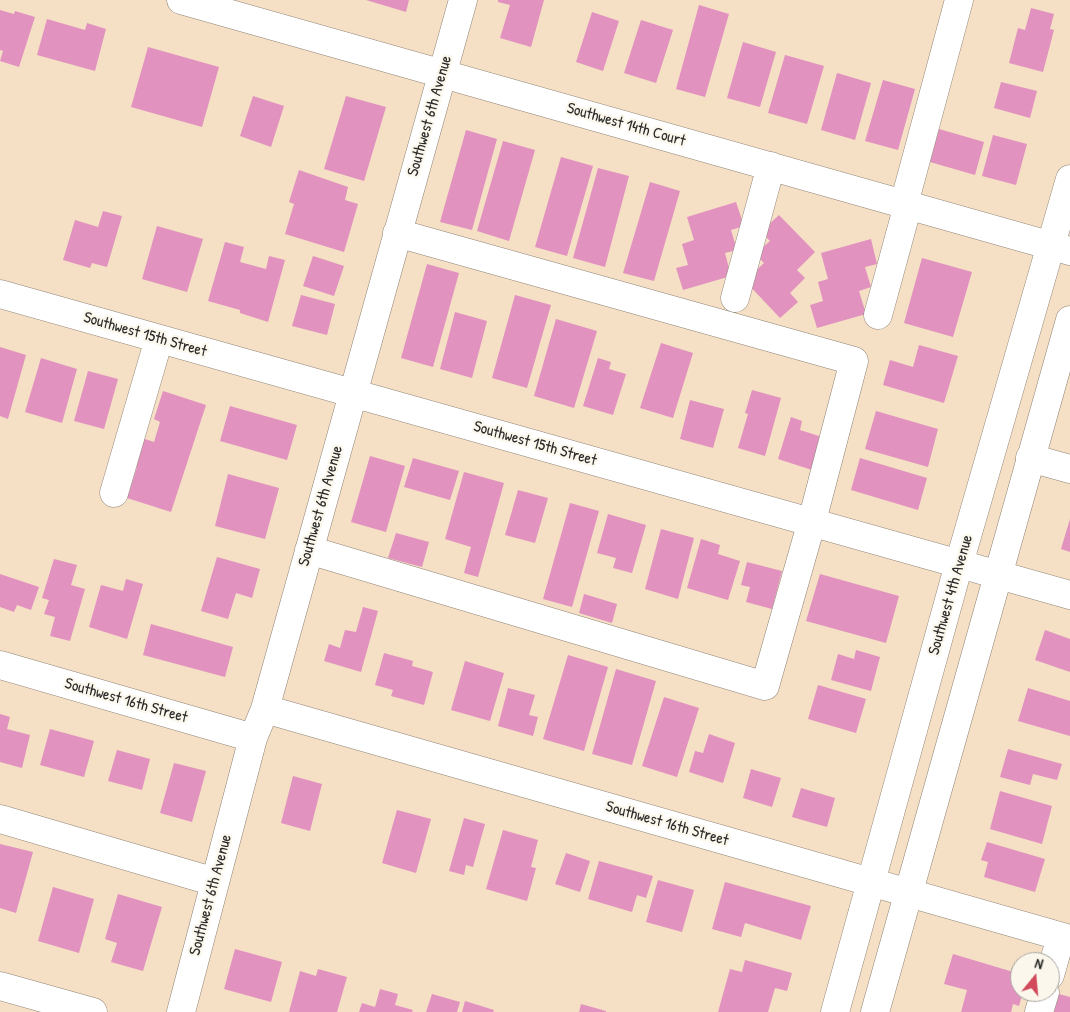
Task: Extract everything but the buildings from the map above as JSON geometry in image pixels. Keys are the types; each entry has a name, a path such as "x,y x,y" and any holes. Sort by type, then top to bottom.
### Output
{"street":[{"name":"Southwest 14th Court","path":"181,0 1061,248"},
{"name":"Southwest 6th Avenue","path":"181,1012 253,738 265,709 463,0"},
{"path":"878,315 958,0"},
{"path":"735,298 771,166"},
{"name":"Southwest 4th Avenue","path":"835,1012 959,564 1061,248 1070,179"},
{"path":"309,550 765,686 812,521 854,361 397,233"},
{"name":"Southwest 15th Street","path":"0,294 1070,595"},
{"path":"875,1012 1070,320"},
{"path":"114,493 159,339"},
{"path":"1030,458 1070,469"},
{"name":"Southwest 16th Street","path":"0,665 253,738"},
{"name":"Southwest 16th Street","path":"265,709 1065,938"},
{"path":"0,819 215,882"},
{"path":"1059,952 1065,938"},
{"path":"0,986 93,1012"}]}
